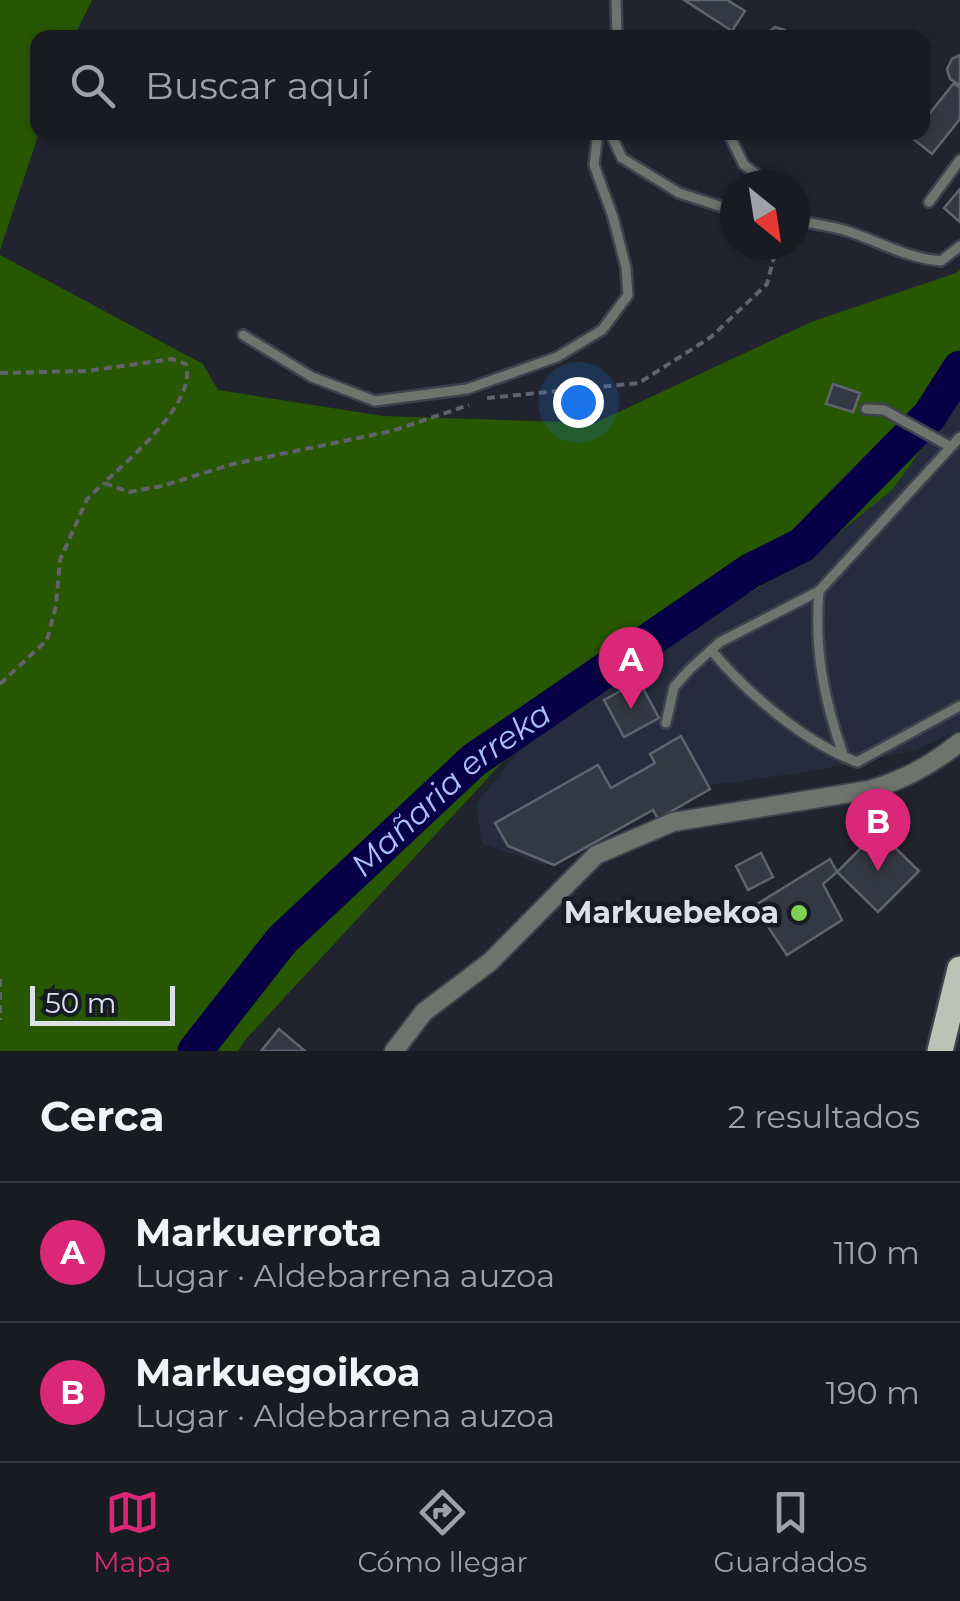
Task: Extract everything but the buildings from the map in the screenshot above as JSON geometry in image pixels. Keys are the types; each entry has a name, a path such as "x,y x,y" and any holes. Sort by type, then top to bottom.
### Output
{"main road":[{"path":"940,1051 960,969"}],"street":[{"path":"394,1051 424,1012 490,962 596,855 673,822 869,790 896,782 931,765 960,742"}],"lane":[{"path":"616,0 617,30"},
{"path":"243,335 312,377 375,401 467,389 557,357 602,330 628,295 614,216 594,165 597,140"},
{"path":"614,140 622,158 679,193 720,206"},
{"path":"732,140 750,170"},
{"path":"929,202 960,160"},
{"path":"810,223 849,232 920,260 942,261 960,246"},
{"path":"866,409 884,410 951,447"},
{"path":"666,723 674,687 711,650 818,591 960,438"},
{"path":"818,591 817,650 823,692 844,757"},
{"path":"711,650 740,685 857,762 960,706"}],"path":[{"path":"0,684 47,640 56,606 60,560 87,500 104,483"},
{"path":"0,979 0,1020"}],"shaded area":[{"path":"960,395 960,730 916,750 812,771 668,791 544,865 482,844 476,804 561,699 755,590 833,538 893,489"}],"green space":[{"path":"0,0 92,0 77,30 30,30 30,140 37,140 0,250"},
{"path":"0,255 203,364 218,390 383,416 595,423 811,322 960,269 960,395 893,489 833,538 755,590 561,699 238,1051 0,1051"}],"waterway":[{"name":"Mañaria erreka","path":"195,1051 282,940 474,760 750,571 802,545 930,415 960,368"}],"place":[{"name":"Markuerrota","path":"631,709"},
{"name":"Markuegoikoa","path":"878,871"},
{"name":"Markuebekoa","path":"799,913"}]}
